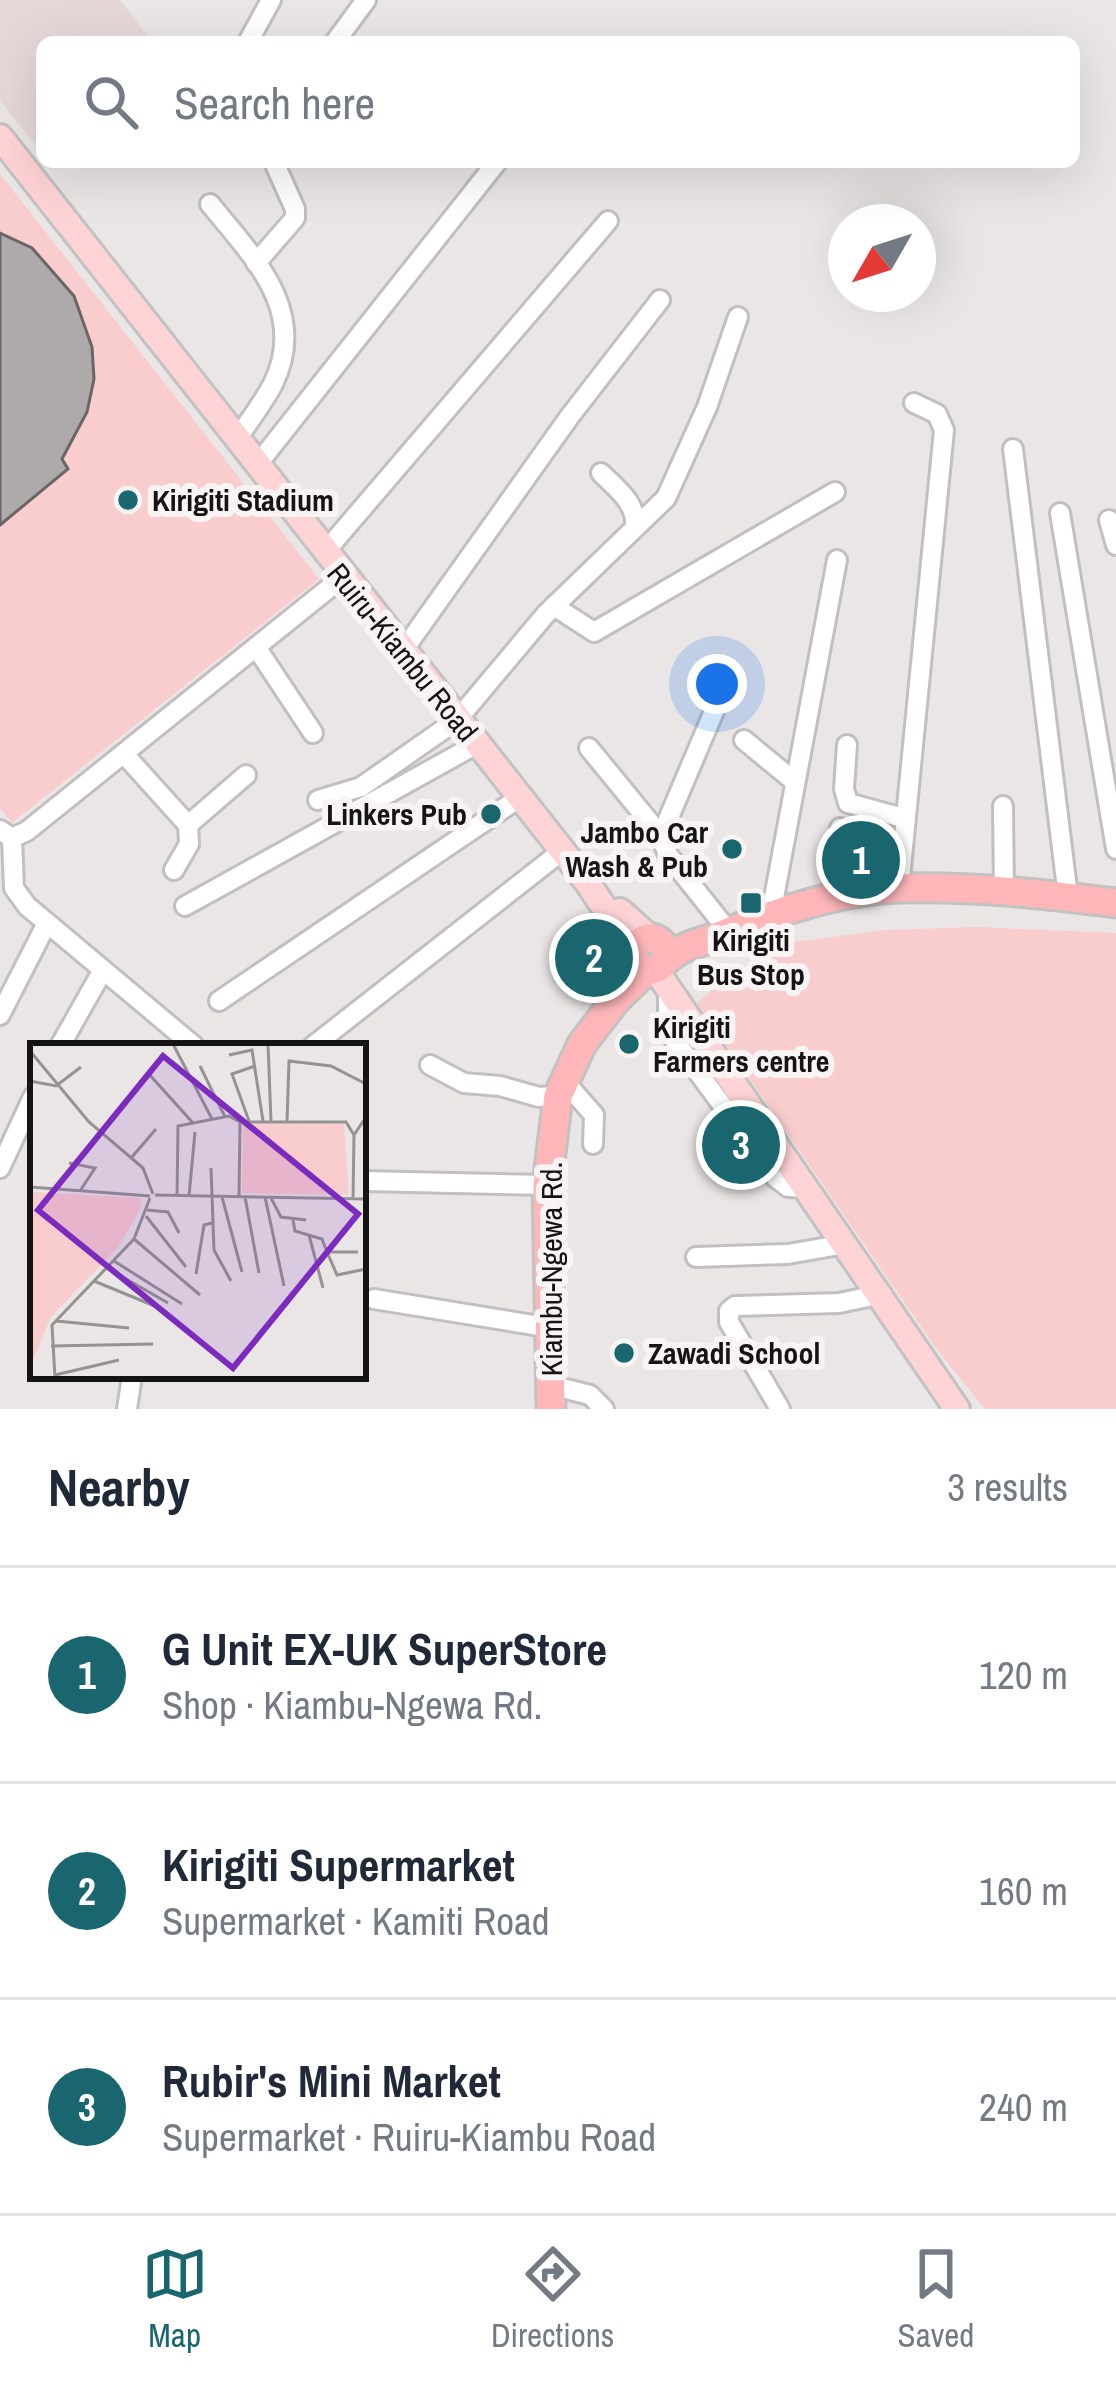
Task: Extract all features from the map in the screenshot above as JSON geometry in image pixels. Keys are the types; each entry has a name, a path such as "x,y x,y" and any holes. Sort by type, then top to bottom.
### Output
{"highway":[{"path":"654,965 682,948 758,917 899,888 1116,903"},
{"name":"Kiambu-Ngewa Rd.","path":"550,1397 547,1185 561,1089 582,1044 615,1001 654,965"}],"main road":[{"name":"Ruiru-Kiambu Road","path":"0,137 402,652 654,965"},
{"path":"654,965 957,1409"}],"street":[{"path":"251,36 271,0"},
{"path":"339,36 366,0"},
{"path":"256,262 296,214 277,168"},
{"path":"257,465 492,168"},
{"path":"211,203 282,305 286,340 272,386 237,439"},
{"path":"324,553 608,221"},
{"path":"402,652 570,416 660,300"},
{"path":"318,800 361,787 457,720 554,605 666,498 707,407 738,317"},
{"path":"899,888 944,430 937,414 914,403"},
{"path":"1013,449 1068,897"},
{"path":"601,473 629,502 635,527"},
{"path":"554,605 595,632 835,492"},
{"path":"1060,513 1116,849"},
{"path":"1109,520 1116,545"},
{"path":"758,917 773,903 837,560"},
{"path":"183,1039 46,925 14,887 6,834 27,831 343,577"},
{"path":"256,647 313,733"},
{"path":"662,836 715,709"},
{"path":"744,740 795,782"},
{"path":"185,906 477,744"},
{"path":"847,745 844,788 848,803 903,818"},
{"path":"589,748 662,836 668,855 725,934"},
{"path":"124,754 188,825 189,844 174,870"},
{"path":"188,825 247,775"},
{"path":"219,1001 519,798"},
{"path":"1003,806 1004,893"},
{"path":"838,897 840,828"},
{"path":"317,1043 562,851"},
{"path":"0,1015 46,925"},
{"path":"654,965 675,1041 782,1183 808,1188"},
{"path":"62,1043 103,970"},
{"path":"430,1065 464,1083 500,1086 539,1097 561,1089 592,1110 593,1144"},
{"path":"737,1124 745,1096"},
{"path":"0,1168 30,1103"},
{"path":"366,1181 547,1185"},
{"path":"696,1257 761,1256 845,1244"},
{"path":"779,1409 729,1322 729,1311 735,1306 838,1303 882,1294"},
{"path":"374,1299 552,1328"},
{"path":"127,1409 132,1379"},
{"path":"550,1397 590,1395 604,1409"}],"shaded area":[{"path":"0,0 120,0 147,36 36,36 36,146 0,101"},
{"name":"Kirigiti Stadium","path":"0,174 319,579 12,823 0,808"},
{"path":"976,927 1116,933 1116,1409 985,1409 938,1351 697,1003 734,971 786,943 885,930"}],"building":[{"name":"Kirigiti Stadium","path":"0,233 32,248 74,296 92,347 94,379 87,412 62,459 68,469 0,525"}],"place":[{"name":"Kirigiti Stadium","path":"128,500"},
{"name":"Linkers Pub","path":"491,814"},
{"name":"Jambo Car Wash & Pub","path":"732,849"},
{"name":"G Unit EX-UK SuperStore","path":"861,860"},
{"name":"Kirigiti Bus Stop","path":"751,903"},
{"name":"Kirigiti Supermarket","path":"594,958"},
{"name":"Kirigiti Farmers centre","path":"629,1044"},
{"name":"Rubir's Mini Market","path":"741,1145"},
{"name":"Zawadi School","path":"624,1353"}]}
